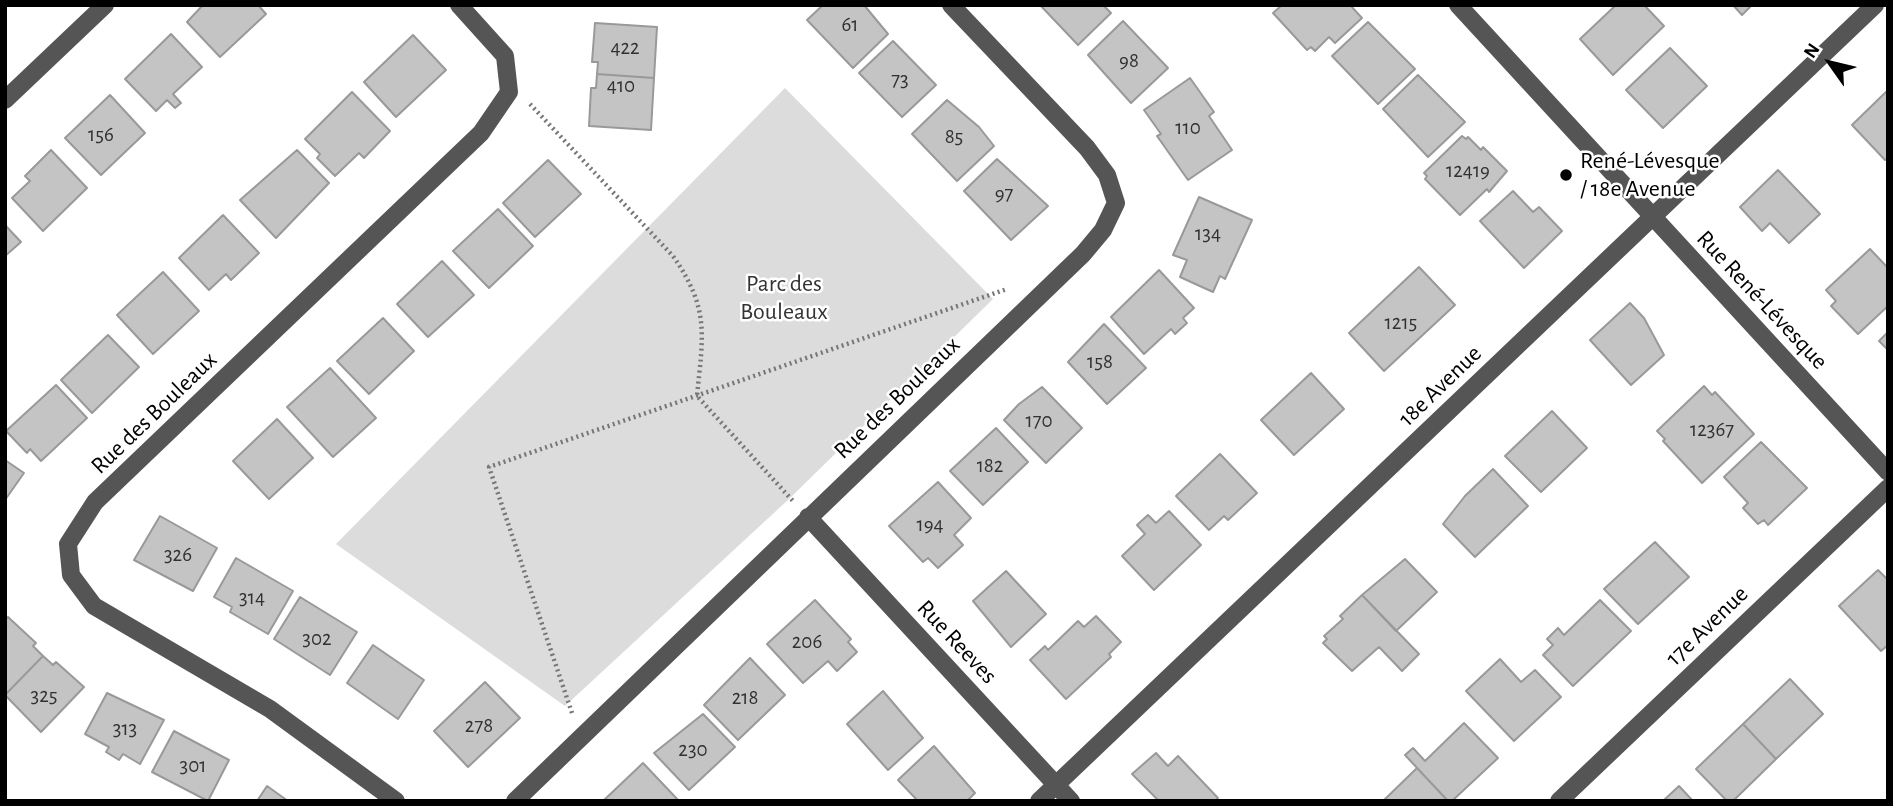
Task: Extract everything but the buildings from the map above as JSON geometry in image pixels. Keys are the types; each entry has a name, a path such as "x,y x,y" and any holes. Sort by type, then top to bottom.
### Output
{"street":[{"path":"5,100 105,5"},
{"path":"459,5 505,56 508,81"},
{"name":"Rue des Bouleaux","path":"514,801 1083,254 1103,230 1116,204 1107,175 1087,149 951,5"},
{"name":"Rue René-Lévesque","path":"1458,5 1888,472"},
{"name":"18e Avenue","path":"1039,801 1875,5"},
{"name":"Rue des Bouleaux","path":"396,801 270,709 94,606 71,575 68,544 95,502 481,133 509,92 508,81"},
{"name":"17e Avenue","path":"1559,801 1888,488"},
{"name":"Rue Reeves","path":"808,517 1071,801"}],"path":[{"path":"508,81 673,257 691,282 701,307 701,349 696,396 808,517"},
{"path":"580,737 489,467 1017,286"}],"green space":[{"name":"Parc des Bouleaux","path":"785,88 993,299 789,499 565,706 336,544"}],"place":[{"name":"René-Lévesque / 18e Avenue","path":"1566,175"}]}
